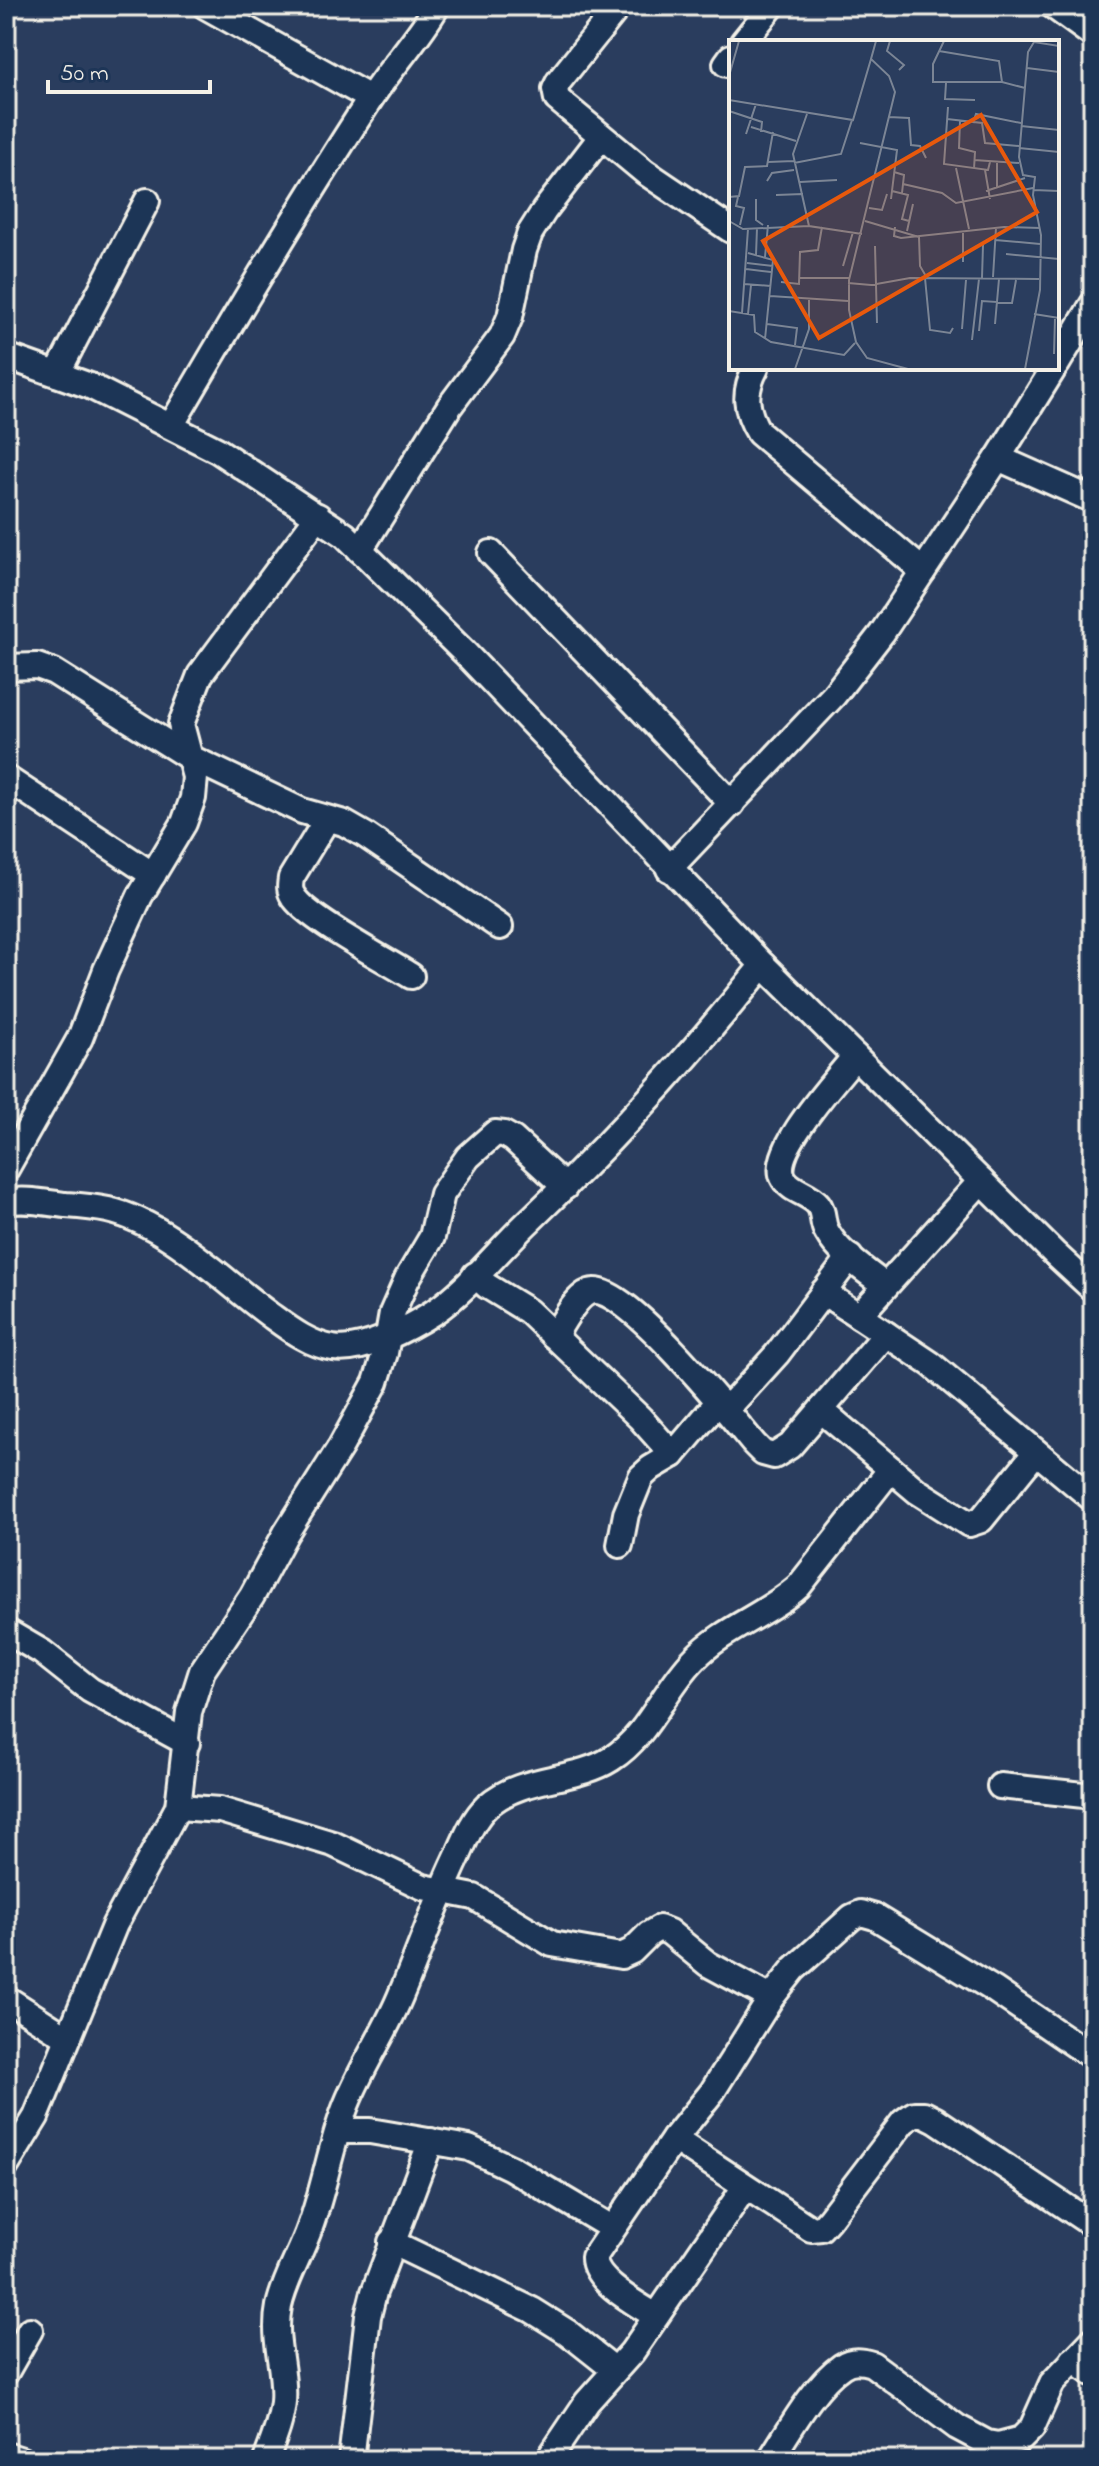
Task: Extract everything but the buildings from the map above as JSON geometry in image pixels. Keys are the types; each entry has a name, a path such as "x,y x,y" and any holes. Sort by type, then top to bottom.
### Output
{"street":[{"path":"205,6 370,98"},
{"path":"171,426 262,269 370,98 437,6"},
{"path":"619,6 555,89 557,99 685,201 729,229"},
{"path":"745,40 772,6"},
{"path":"1053,6 1093,35"},
{"path":"360,550 449,407 502,336 510,317 530,233 601,137"},
{"path":"57,374 147,201"},
{"path":"1059,361 1093,304"},
{"path":"6,356 90,386 238,462 318,516 360,550 465,653 763,965 1093,1289"},
{"path":"755,370 747,387 746,403 749,417 759,433 923,571"},
{"path":"669,869 834,695 882,633 1053,370"},
{"path":"998,458 1093,500"},
{"path":"6,1169 80,1038 121,934 184,823 193,798 195,777 181,724 200,675 318,516"},
{"path":"491,553 732,804"},
{"path":"6,667 37,666 54,672 189,757 290,806 344,823 387,847 500,927"},
{"path":"6,778 153,875"},
{"path":"327,819 291,878 290,889 294,899 309,913 411,976"},
{"path":"6,1202 27,1201 101,1209 147,1225 311,1342 348,1349 386,1337 435,1311 475,1275 565,1187 664,1083 712,1030 763,965"},
{"path":"855,1056 796,1133 782,1154 780,1165 782,1177 788,1184 816,1201 823,1211 826,1231 850,1257 885,1286"},
{"path":"6,2166 36,2117 115,1924 178,1807 192,1698 202,1671 252,1596 286,1533 369,1396 382,1368 392,1313 407,1279 432,1237 442,1194 468,1157 495,1133 513,1139 565,1187"},
{"path":"859,1316 981,1181"},
{"path":"620,1545 626,1514 641,1477 673,1455 722,1405 757,1379 850,1257"},
{"path":"475,1275 487,1286 519,1303 640,1418 673,1455"},
{"path":"554,1336 583,1295 602,1291 665,1342 754,1444 763,1453 774,1456 790,1446 886,1334"},
{"path":"823,1292 931,1364 1093,1499"},
{"path":"821,1410 935,1505 969,1524 981,1520 1036,1452"},
{"path":"266,2460 283,2402 275,2330 280,2303 313,2219 338,2131 363,2066 403,1991 441,1892 465,1840 486,1806 503,1795 542,1780 608,1762 623,1751 644,1732 664,1697 694,1659 708,1646 799,1586 891,1469"},
{"path":"6,1631 42,1652 90,1690 187,1743"},
{"path":"1000,1786 1093,1796"},
{"path":"178,1807 220,1810 333,1844 406,1879 441,1892 474,1897 552,1944 621,1956 632,1951 659,1928 669,1932 708,1964 771,1998"},
{"path":"656,2316 618,2290 593,2266 594,2257 674,2139 712,2092 771,1998 794,1969 842,1925 861,1913 875,1917 993,1989 1093,2057"},
{"path":"6,1998 68,2038"},
{"path":"674,2139 811,2229 821,2228 903,2122 914,2114 924,2114 960,2134 1093,2225"},
{"path":"338,2131 370,2131 452,2143 486,2155 612,2228"},
{"path":"351,2460 368,2316 391,2242 431,2141"},
{"path":"548,2460 587,2402 632,2352 745,2187"},
{"path":"391,2242 532,2310 567,2332 615,2370"},
{"path":"6,2372 30,2330"},
{"path":"770,2460 811,2400 844,2364 863,2361 872,2364 957,2427 987,2443 998,2445 1021,2439 1032,2428 1052,2383 1083,2367 1093,2340"},
{"path":"6,2455 22,2460"}]}
